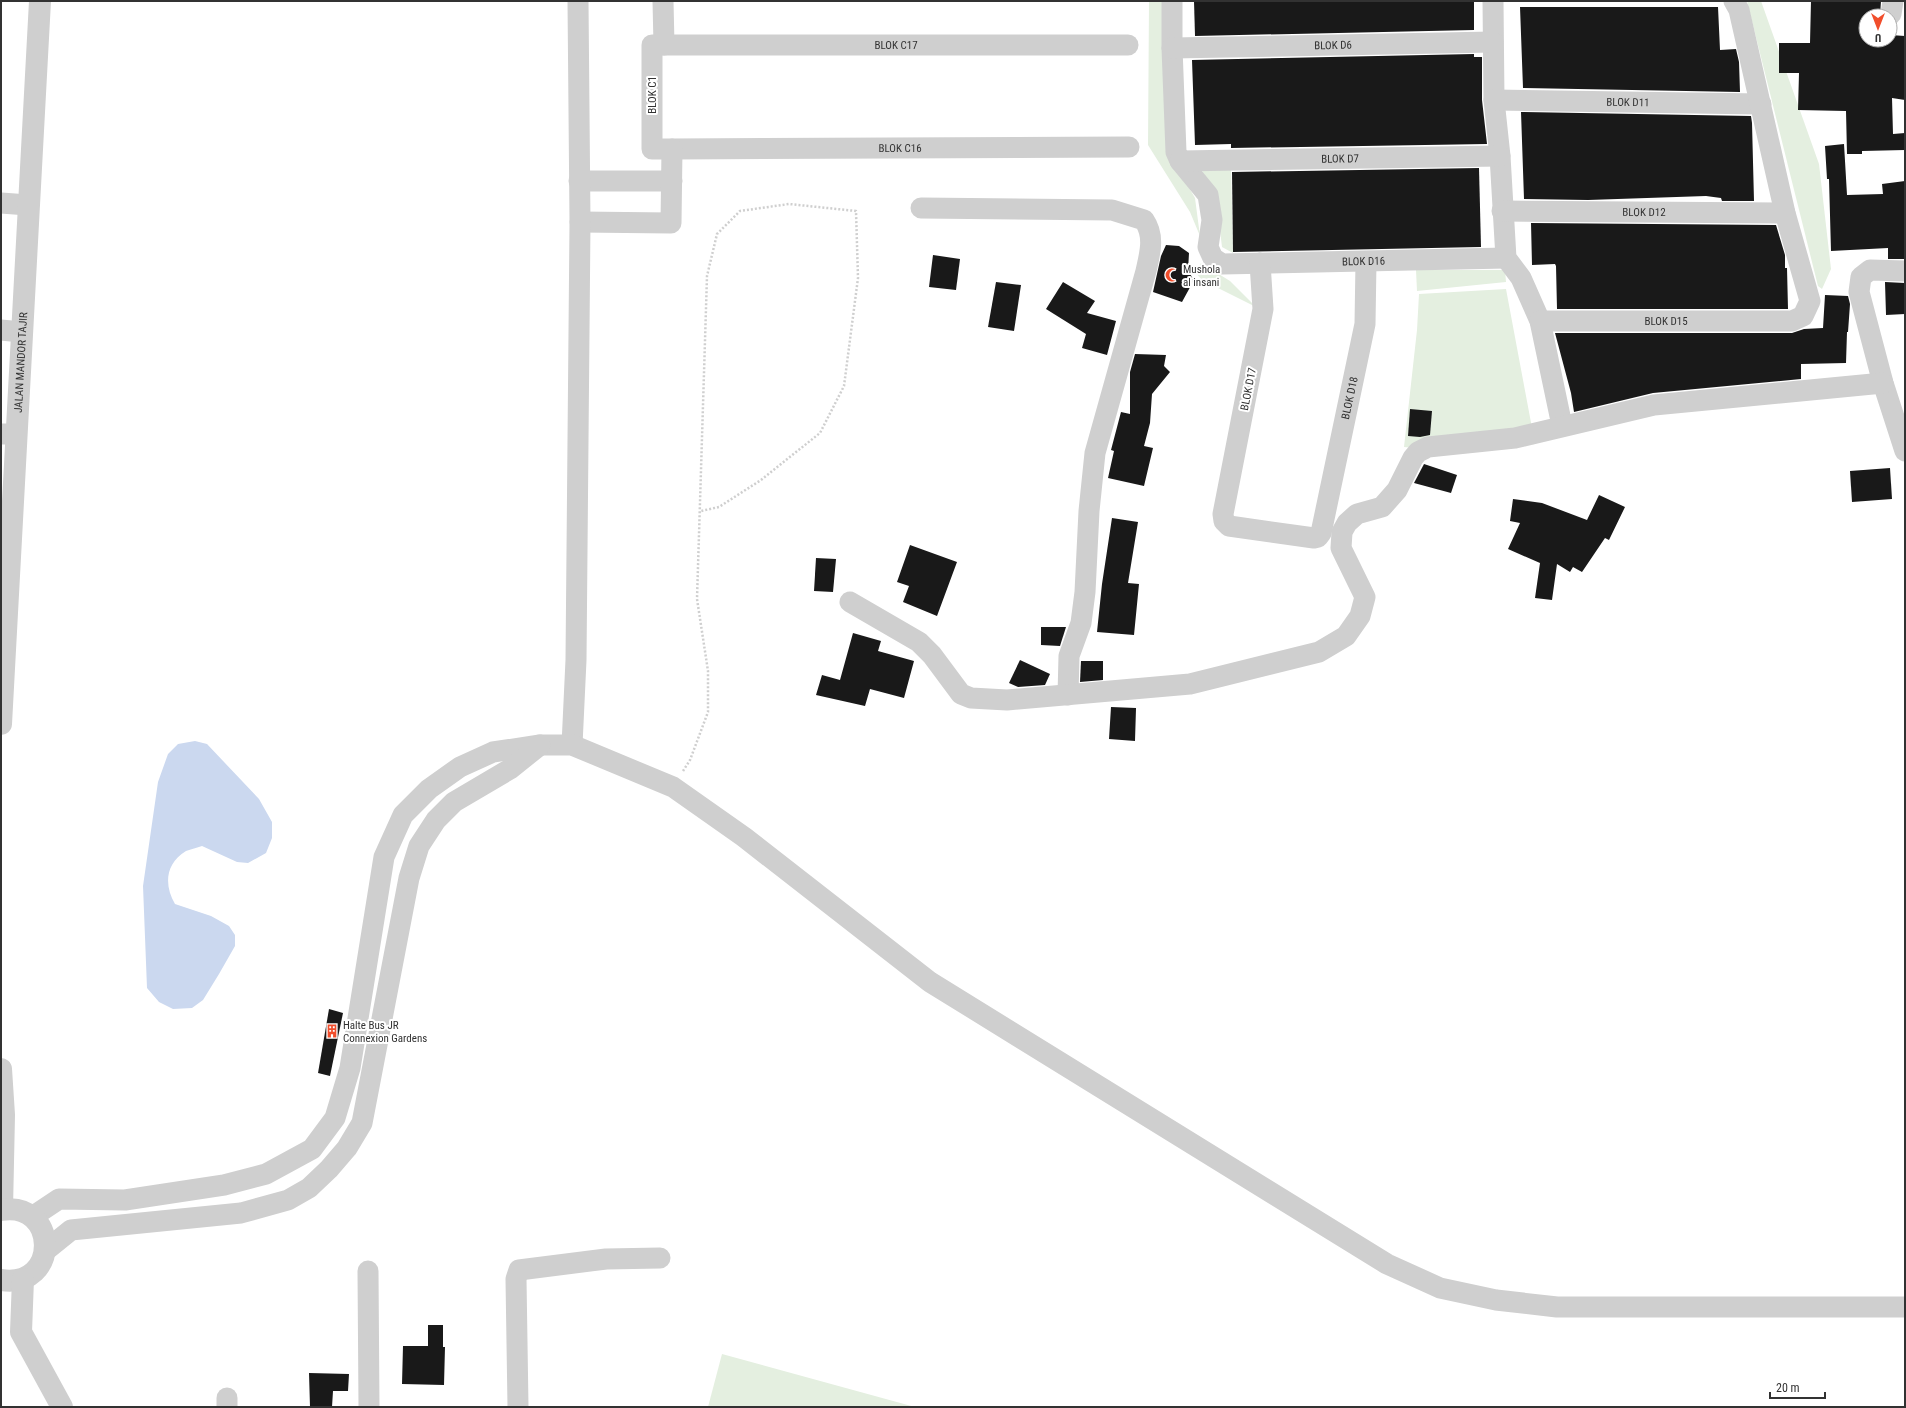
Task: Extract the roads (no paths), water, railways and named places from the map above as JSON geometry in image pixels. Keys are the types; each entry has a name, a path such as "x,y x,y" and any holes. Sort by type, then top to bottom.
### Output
{"street":[{"name":"JALAN MANDOR TAJIR","path":"1,724 11,331 28,205 40,1"},
{"path":"572,745 576,660 580,222 578,1"},
{"path":"663,1 664,45"},
{"path":"1172,1 1175,144 1180,161"},
{"path":"1493,1 1494,100 1500,156 1502,211 1506,258 1521,278 1540,321 1560,416"},
{"path":"1734,1 1739,10 1785,213"},
{"name":"BLOK D6","path":"1172,48 1494,42"},
{"name":"BLOK C1","path":"664,45 652,45 652,149 672,149"},
{"name":"BLOK C17","path":"664,45 1128,46"},
{"name":"BLOK D11","path":"1494,100 1761,104"},
{"name":"BLOK C16","path":"672,149 1129,147"},
{"path":"580,222 671,223 672,149"},
{"name":"BLOK D7","path":"1180,161 1500,156"},
{"name":"BLOK D16","path":"1180,161 1208,195 1212,220 1208,247 1213,258 1222,264 1506,258"},
{"path":"579,181 672,181"},
{"path":"1,204 28,205"},
{"path":"921,208 1112,210 1144,220 1151,235 1150,251 1146,271 1095,453 1089,512 1085,592 1081,623 1069,656 1068,695"},
{"name":"BLOK D12","path":"1502,211 1785,213"},
{"name":"BLOK D15","path":"1540,321 1792,321 1803,316 1810,301 1785,213"},
{"name":"BLOK D18","path":"1223,514 1224,521 1229,526 1314,538 1321,533 1365,324 1366,262"},
{"name":"BLOK D17","path":"1223,514 1263,309 1260,263"},
{"path":"1905,271 1870,270 1861,277 1859,292 1883,383 1905,452"},
{"path":"850,602 919,642 932,655 961,694 971,698 1007,700 1190,684 1319,652 1346,636 1360,616 1365,597 1341,548 1342,532 1347,523 1357,514 1382,507 1397,490 1413,458 1418,452 1428,448 1515,438 1654,405 1883,383"},
{"path":"46,1251 71,1230 241,1213 288,1200 309,1188 329,1169 347,1148 362,1123 409,878 419,846 436,820 454,802 520,762 540,745"},
{"path":"32,1217 59,1199 125,1200 224,1185 266,1174 312,1149 335,1118 350,1068 384,857 403,815 429,789 460,767 493,752 540,745 572,745 673,787 756,846 930,982 1387,1264 1440,1288 1496,1300 1557,1307 1905,1307"},
{"path":"1,1069 4,1115 2,1209 23,1211 32,1217 41,1226 45,1238 46,1251 41,1263 33,1273 22,1279 10,1281 1,1280"},
{"path":"518,1407 516,1279 519,1270 606,1259 660,1258"},
{"path":"368,1271 370,1407"},
{"path":"22,1279 21,1332 62,1407"}],"water":[{"path":"195,741 207,744 259,799 272,822 272,838 266,853 248,863 237,862 202,846 186,851 179,856 170,868 168,875 169,890 175,904 211,916 229,926 235,935 235,946 203,1000 192,1008 173,1009 159,1002 147,988 143,886 158,782 168,754 178,744"}],"place":[{"name":"Mushola al insani","path":"1172,275"},
{"name":"Halte Bus JR Connexion Gardens","path":"332,1031"}]}
